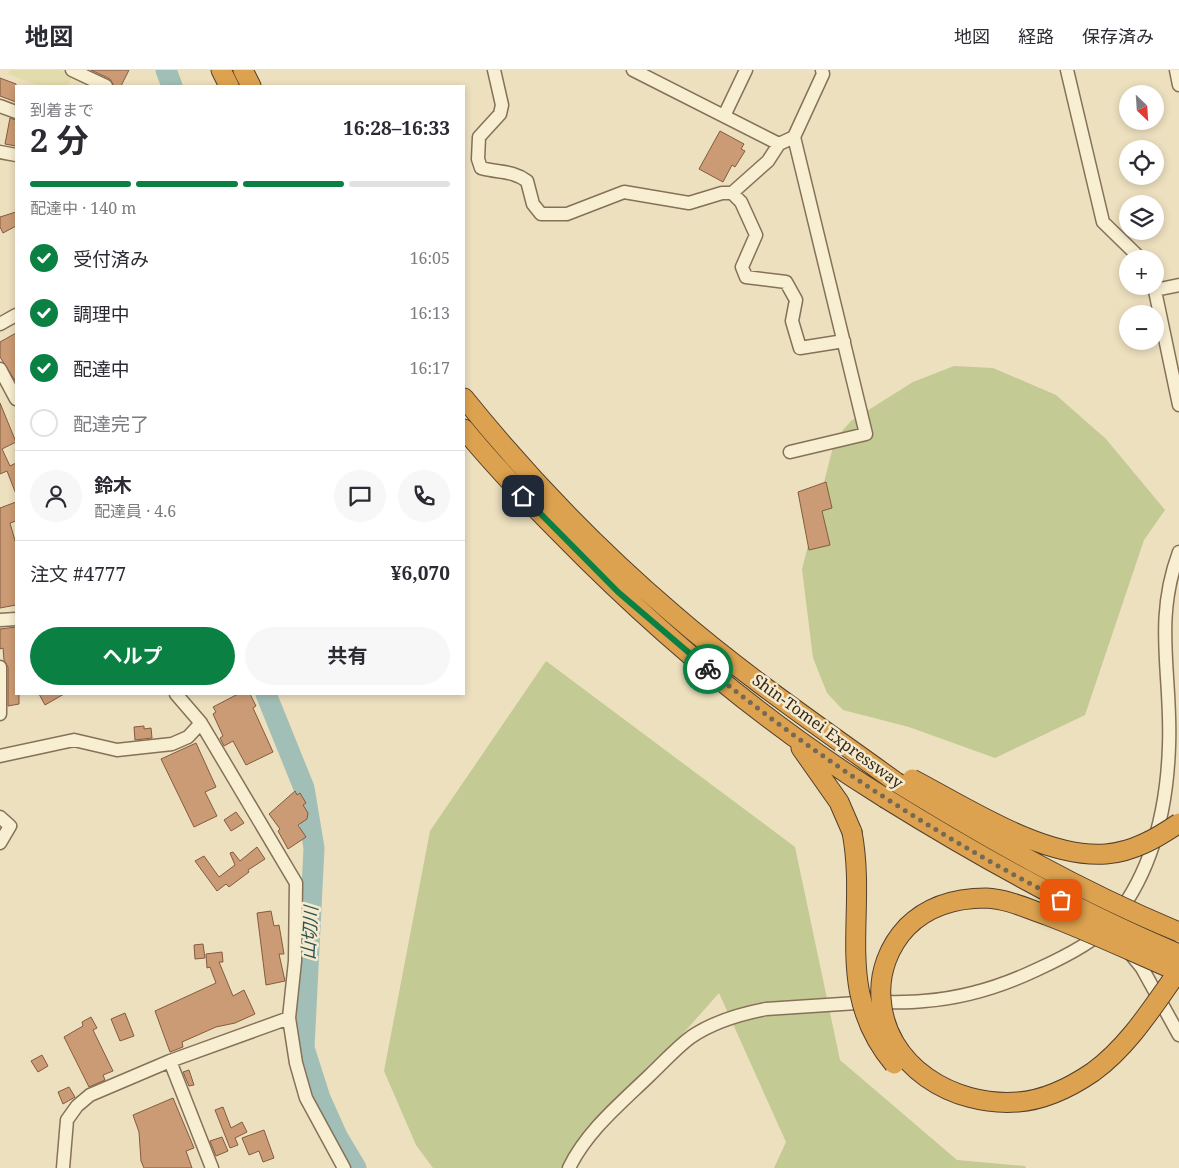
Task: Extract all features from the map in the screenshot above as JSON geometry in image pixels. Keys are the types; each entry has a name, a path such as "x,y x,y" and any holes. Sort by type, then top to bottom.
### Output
{"highway":[{"path":"221,70 228,85"},
{"path":"243,70 250,85"},
{"name":"Shin-Tomei Expressway","path":"465,399 484,423 592,540 672,613 768,690 1020,856 1130,911 1179,932"},
{"name":"Shin-Tomei Expressway","path":"466,432 523,496 618,592 697,661 788,731 847,774 1013,874 1078,908 1179,954"},
{"path":"788,731 839,802 852,832 857,855 855,962 861,1005 872,1032 885,1053 900,1071 934,1096 956,1105 1000,1113 1038,1109 1058,1103 1099,1080 1120,1061 1137,1044 1179,988"},
{"path":"899,778 1028,838 1066,852 1106,854 1134,848 1159,836 1179,822"},
{"path":"987,898 1009,902 1082,929 1179,971 1130,1036 1094,1071 1054,1094 1018,1102 978,1100 936,1084 905,1060 887,1031 882,1012 880,990 883,972 890,952 899,936 929,910 948,902 965,899 987,898"}],"street":[{"path":"72,70 104,85"},
{"path":"494,70 502,105 500,114 479,137 478,159 481,168 498,172 516,173 527,181 532,204 541,214 567,214 624,192 688,203 722,192 732,192 768,161 779,144 794,138"},
{"path":"633,70 779,144"},
{"path":"724,116 746,70"},
{"path":"790,452 866,434 794,138 823,74 822,70"},
{"path":"1067,70 1103,222 1132,250"},
{"path":"1176,70 1179,85"},
{"path":"0,106 15,112"},
{"path":"0,152 15,155"},
{"path":"732,192 742,202 756,236 742,267 746,277 786,282 796,300 792,321 800,348 844,340"},
{"path":"1164,286 1179,284"},
{"path":"1156,295 1175,366 1179,405"},
{"path":"0,324 15,316"},
{"path":"0,369 15,398"},
{"path":"570,1168 582,1146 606,1118 678,1048 711,1026 750,1012 766,1009 925,1001 1002,986 1067,956 1108,926 1132,893 1145,866 1156,836 1162,809 1170,744 1164,632 1165,601 1179,552"},
{"path":"0,620 15,619"},
{"path":"0,667 0,714"},
{"path":"177,695 201,723 296,883 294,961 289,1018 296,1063 306,1098 344,1168"},
{"path":"0,756 74,740 117,750 172,744 188,737 201,723"},
{"path":"0,818 10,826 0,843"},
{"path":"1108,926 1142,968 1179,1035"},
{"path":"64,1168 67,1120 77,1106 90,1095 170,1061 289,1018"},
{"path":"170,1061 212,1168"}],"shaded area":[{"path":"10,70 61,70 73,76 68,85 37,85 8,74"}],"green space":[{"path":"954,366 993,368 1056,395 1106,439 1165,510 1144,540 1085,715 995,758 909,727 843,710 827,693 813,658 802,569 835,439 851,421 913,382"},
{"path":"546,661 795,847 840,1060 957,1160 1025,1166 1026,1168 774,1168 786,1142 719,993 578,1152 572,1168 433,1168 416,1145 384,1071 430,831"}],"building":[{"path":"91,70 129,70 122,85 113,85 110,79"},
{"path":"0,78 16,84 15,102 0,96"},
{"path":"10,118 15,120 15,146 5,144"},
{"path":"720,131 744,144 741,149 745,151 735,167 732,165 723,182 699,169"},
{"path":"15,212 15,227 3,233 0,227 0,217"},
{"path":"15,334 15,380 0,357 0,342"},
{"path":"0,403 15,440 15,442 2,449 10,466 15,464 15,491 7,471 0,474"},
{"path":"826,482 832,508 822,511 830,545 809,550 798,492"},
{"path":"15,502 15,521 10,523 15,540 15,605 0,608 0,508"},
{"path":"15,627 15,695 19,695 19,704 8,706 8,667 4,660 3,648 0,649 0,629"},
{"path":"40,695 62,695 45,705"},
{"path":"236,695 250,695 256,706 253,708 273,752 246,765 233,741 224,746 220,738 223,736 213,714 216,712 213,707"},
{"path":"144,726 144,729 151,728 152,738 135,740 134,727"},
{"path":"196,743 216,787 205,792 217,816 194,827 161,759"},
{"path":"295,791 297,795 300,793 306,803 303,805 308,813 307,819 298,825 306,837 288,849 278,831 280,829 269,814"},
{"path":"236,812 244,823 231,831 224,820"},
{"path":"257,847 265,859 248,870 249,872 229,887 226,884 217,891 195,861 204,856 219,877 235,865 230,853 233,852 240,861"},
{"path":"271,911 274,926 279,925 284,954 279,954 285,981 266,985 257,913"},
{"path":"203,944 205,958 195,959 194,945"},
{"path":"222,952 223,962 219,962 233,996 244,990 255,1014 235,1023 216,1027 182,1042 183,1047 170,1052 155,1011 216,983 210,967 207,968 206,954"},
{"path":"125,1013 134,1036 120,1041 111,1019"},
{"path":"91,1017 97,1028 93,1030 113,1071 103,1075 105,1080 89,1087 64,1037 83,1026 82,1022"},
{"path":"42,1055 48,1066 38,1072 31,1061"},
{"path":"189,1070 194,1085 189,1086 183,1072"},
{"path":"69,1087 75,1097 63,1104 58,1092"},
{"path":"173,1098 194,1148 186,1151 192,1168 144,1168 141,1161 139,1132 133,1115"},
{"path":"223,1107 231,1128 242,1122 247,1132 235,1138 238,1145 230,1148 215,1110"},
{"path":"264,1130 274,1158 263,1162 259,1151 249,1155 242,1138"},
{"path":"222,1137 228,1151 216,1156 210,1141"}],"waterway":[{"name":"山切川","path":"166,70 172,85"},
{"name":"山切川","path":"266,695 304,788 314,848 304,1048 320,1098 337,1136 356,1168"}],"way so far":[{"path":"708,669 748,702 847,774 950,838 1061,900"}],"route":[{"path":"523,496 618,592 708,669"}]}
